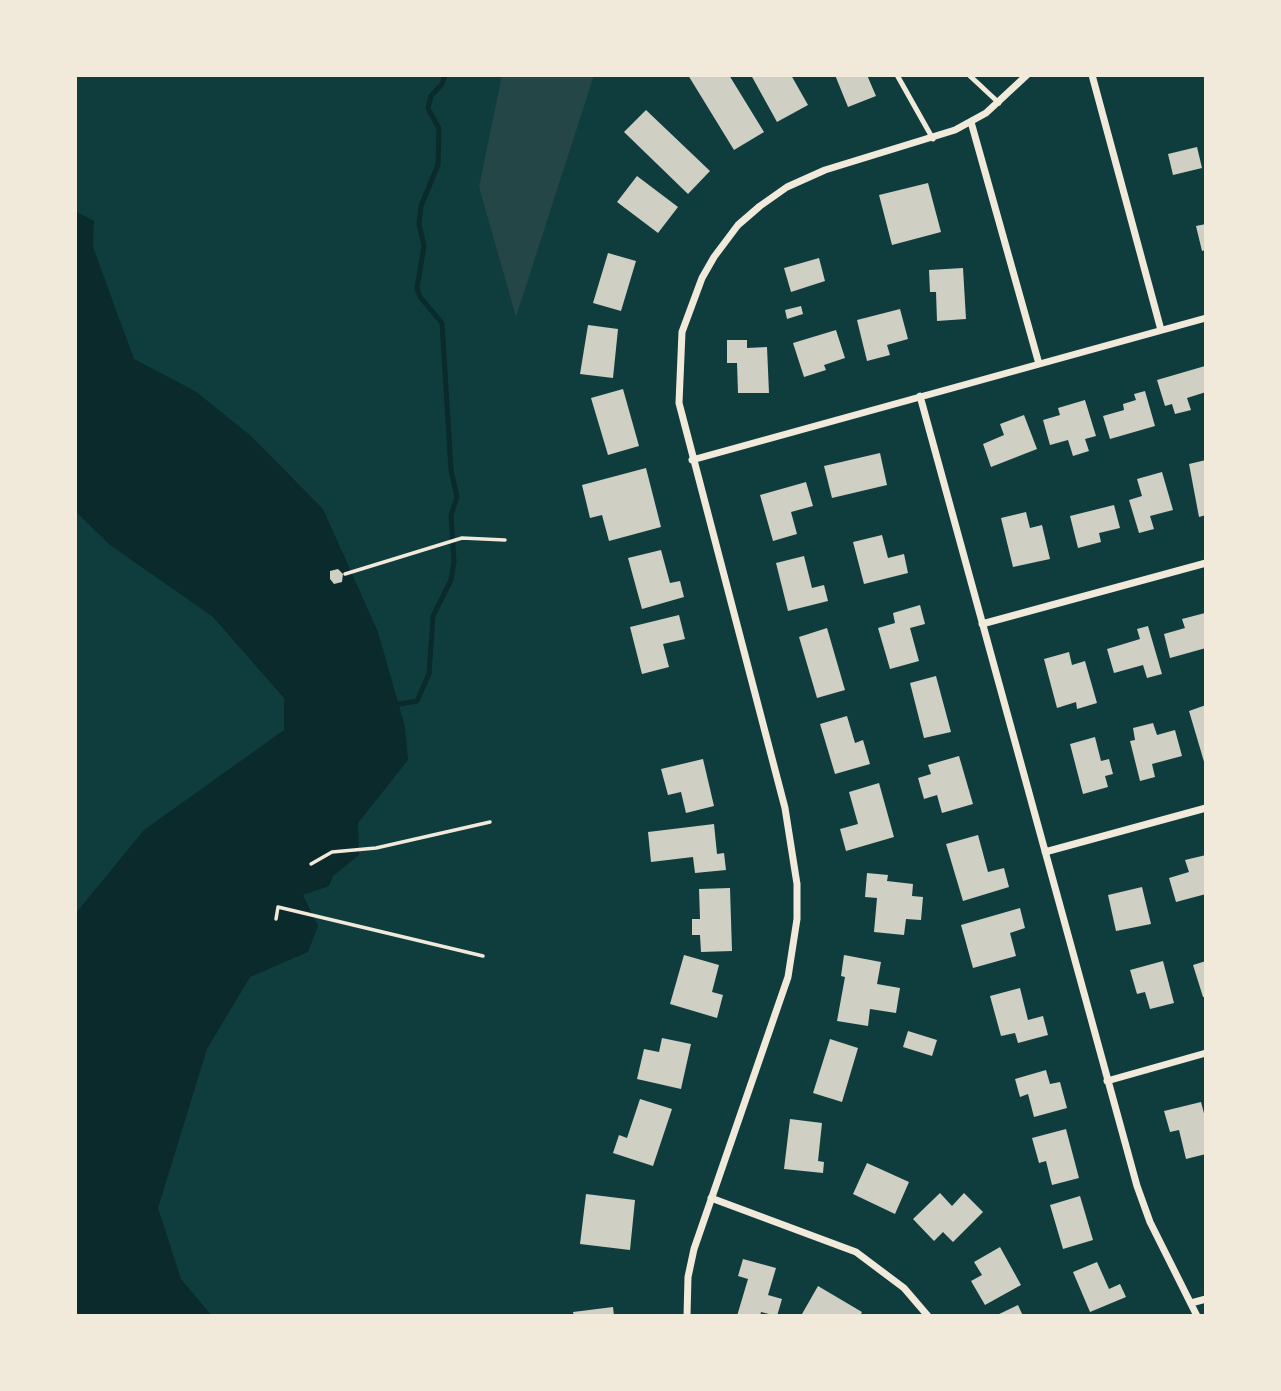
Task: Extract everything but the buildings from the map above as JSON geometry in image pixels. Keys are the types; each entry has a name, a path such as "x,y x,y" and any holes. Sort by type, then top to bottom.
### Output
{"street":[{"path":"687,1316 688,1277 711,1198 788,977 797,919 797,884 785,808 679,403 682,332 702,278 738,225 787,187 825,170 933,139 971,122 999,103 1027,75"},
{"path":"1092,75 1161,330"},
{"path":"971,122 1039,364"},
{"path":"692,460 1206,318"},
{"path":"920,396 1107,1081 1150,1222 1197,1316"},
{"path":"982,624 1206,563"},
{"path":"1045,852 1206,808"},
{"path":"1107,1081 1206,1054"},
{"path":"711,1198 856,1252 904,1288 928,1316"},
{"path":"1191,1303 1206,1299"}],"lane":[{"path":"897,75 933,139"},
{"path":"969,75 999,103"}],"path":[{"path":"345,574 462,538 505,540"},
{"path":"311,864 332,852 376,848 489,822"},
{"path":"276,919 278,907 483,956"}],"shaded area":[{"path":"502,75 594,75 516,317 479,187"},
{"path":"75,211 94,221 93,247 134,359 195,391 251,436 323,509 378,632 405,727 408,760 358,823 359,855 333,876 329,886 303,895 318,926 308,952 250,977 207,1049 158,1208 181,1279 212,1316 75,1316 75,914 144,830 284,730 284,698 213,617 110,545 75,511"}],"waterway":[{"path":"394,705 417,701 429,674 433,616 451,580 454,562 451,515 457,497 451,470 442,323 420,297 417,288 424,246 419,224 421,206 438,165 439,129 428,108 431,96 442,84 445,75"}]}
